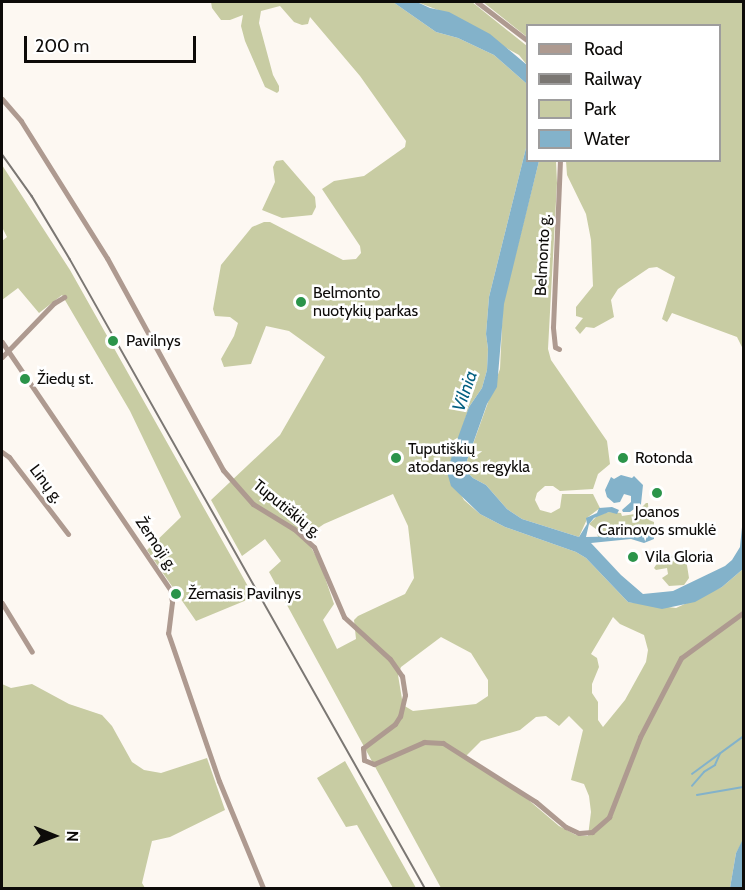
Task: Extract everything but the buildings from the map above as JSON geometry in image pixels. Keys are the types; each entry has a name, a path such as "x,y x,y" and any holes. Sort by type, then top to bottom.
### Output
{"street":[{"path":"477,2 526,39"},
{"name":"Tuputiškių g.","path":"2,99 21,121 106,258 223,470 253,504 294,529 314,546 344,617 390,659 402,676 405,695 400,716 394,724 363,748 364,760 374,764 412,746 436,742 453,747 536,802 566,827 579,833 596,830 606,822 615,804 639,737 681,658 744,612"},
{"name":"Belmonto g.","path":"559,350 555,347 553,327 560,162"},
{"path":"2,357 54,303 64,297"},
{"name":"Žemoji g.","path":"2,342 170,589 172,602 168,633 219,781 263,888"},
{"name":"Linų g.","path":"2,452 9,457 68,534"},
{"path":"2,603 32,652"}],"green space":[{"path":"211,2 393,2 436,32 458,38 494,55 526,83 526,148 489,297 486,334 487,370 482,388 469,407 448,472 464,500 480,514 505,527 576,552 586,558 628,602 676,608 722,587 743,569 744,839 736,853 730,888 441,888 269,572 281,561 265,539 242,556 211,500 280,435 325,357 289,331 266,326 251,364 224,367 221,359 234,336 238,323 230,317 215,316 213,309 221,265 252,227 264,222 270,222 343,260 356,259 361,253 360,246 322,189 334,181 364,176 405,147 406,141 360,76 310,17 308,24 302,25 294,22 280,6 261,11 259,23 273,75 279,86 277,93 265,87 245,41 241,26 243,15 230,20 221,20 212,8","holes":["393,494 408,526 414,578 405,594 358,616 354,620 356,639 337,649 323,620 334,604 320,563 309,544 302,539 324,524","613,617 620,624 644,635 648,650 646,662 625,700 603,727 598,720 598,702 592,693 592,684 599,667 597,658 591,654","441,637 471,653 488,680 488,696 476,704 413,711 403,705 398,675 401,667","546,716 559,726 569,716 583,730 571,780 584,784 589,796 591,812 588,836 576,835 559,826 525,797 464,758 481,741 520,730 536,717"]},
{"path":"417,2 472,2 526,45 526,64 519,55 438,10"},
{"path":"483,2 743,2 743,349 737,337 672,313 667,322 662,319 675,277 657,267 649,268 618,289 611,300 614,317 594,328 586,327 580,334 575,328 583,318 576,316 576,307 593,286 591,240 586,214 567,175 566,162 721,162 721,24 526,24 526,36"},
{"path":"283,160 315,197 316,207 312,215 282,218 262,210 275,182 273,167 276,161"},
{"path":"539,162 556,162 557,183 548,349 551,360 607,441 610,464 598,474 593,489 560,491 553,486 545,486 537,493 535,500 540,510 551,513 560,508 562,494 593,494 600,508 588,517 579,537 522,519 507,509 486,485 473,478 464,469 500,369 503,304"},
{"path":"2,165 70,270 254,597 196,621 147,550 181,517 130,411 62,295 39,313 18,288 2,300 2,241 7,237 2,227"},
{"path":"648,503 649,520 654,522 654,530 640,526 632,533 598,537 596,529 589,524 598,515 609,512 621,513 622,516 635,514"},
{"path":"676,554 686,559 689,578 684,585 669,586 662,578 668,574 667,568 656,570 654,568 658,562"},
{"path":"2,684 11,688 32,684 69,704 102,715 112,726 132,762 144,770 161,773 207,758 225,810 170,837 152,841 142,883 145,888 2,888"},
{"path":"345,761 416,888 393,888 357,825 346,827 317,778"}],"water":[{"path":"393,2 417,2 430,8 449,12 490,34 526,64 526,83 494,55 458,38 436,32"},
{"path":"526,148 526,162 539,162 504,304 497,387 487,404 464,469 473,478 486,485 507,509 522,519 579,537 587,524 586,518 597,513 599,508 612,507 619,510 617,514 609,512 594,518 589,524 586,537 630,536 643,529 654,534 654,539 644,543 631,539 591,543 621,575 643,594 673,591 725,566 740,547 743,517 743,569 722,587 695,602 662,609 628,602 586,558 576,552 505,527 480,514 451,486 447,472 456,443 469,407 482,388 487,370 486,334 489,297"},
{"path":"621,475 632,478 634,476 643,485 641,504 630,512 622,510 631,502 631,496 624,494 620,502 614,503 607,497 605,490 611,477 614,479"},
{"path":"743,839 743,888 730,888 736,853"}],"waterway":[{"path":"692,774 744,736"},
{"path":"692,786 704,772 715,765 720,754"},
{"path":"697,795 744,787"}],"railway":[{"path":"2,154 32,196 70,259 425,888"}],"place":[{"name":"Belmonto nuotykių parkas","path":"301,302"},
{"name":"Pavilnys","path":"113,341"},
{"name":"Žiedų st.","path":"25,379"},
{"name":"Tuputiškių atodangos regykla","path":"396,458"},
{"name":"Rotonda","path":"623,458"},
{"name":"Joanos Carinovos smuklė","path":"657,493"},
{"name":"Vila Gloria","path":"633,557"},
{"name":"Žemasis Pavilnys","path":"176,594"}],"water label":[{"name":"Vilnia","path":"465,391"}]}
